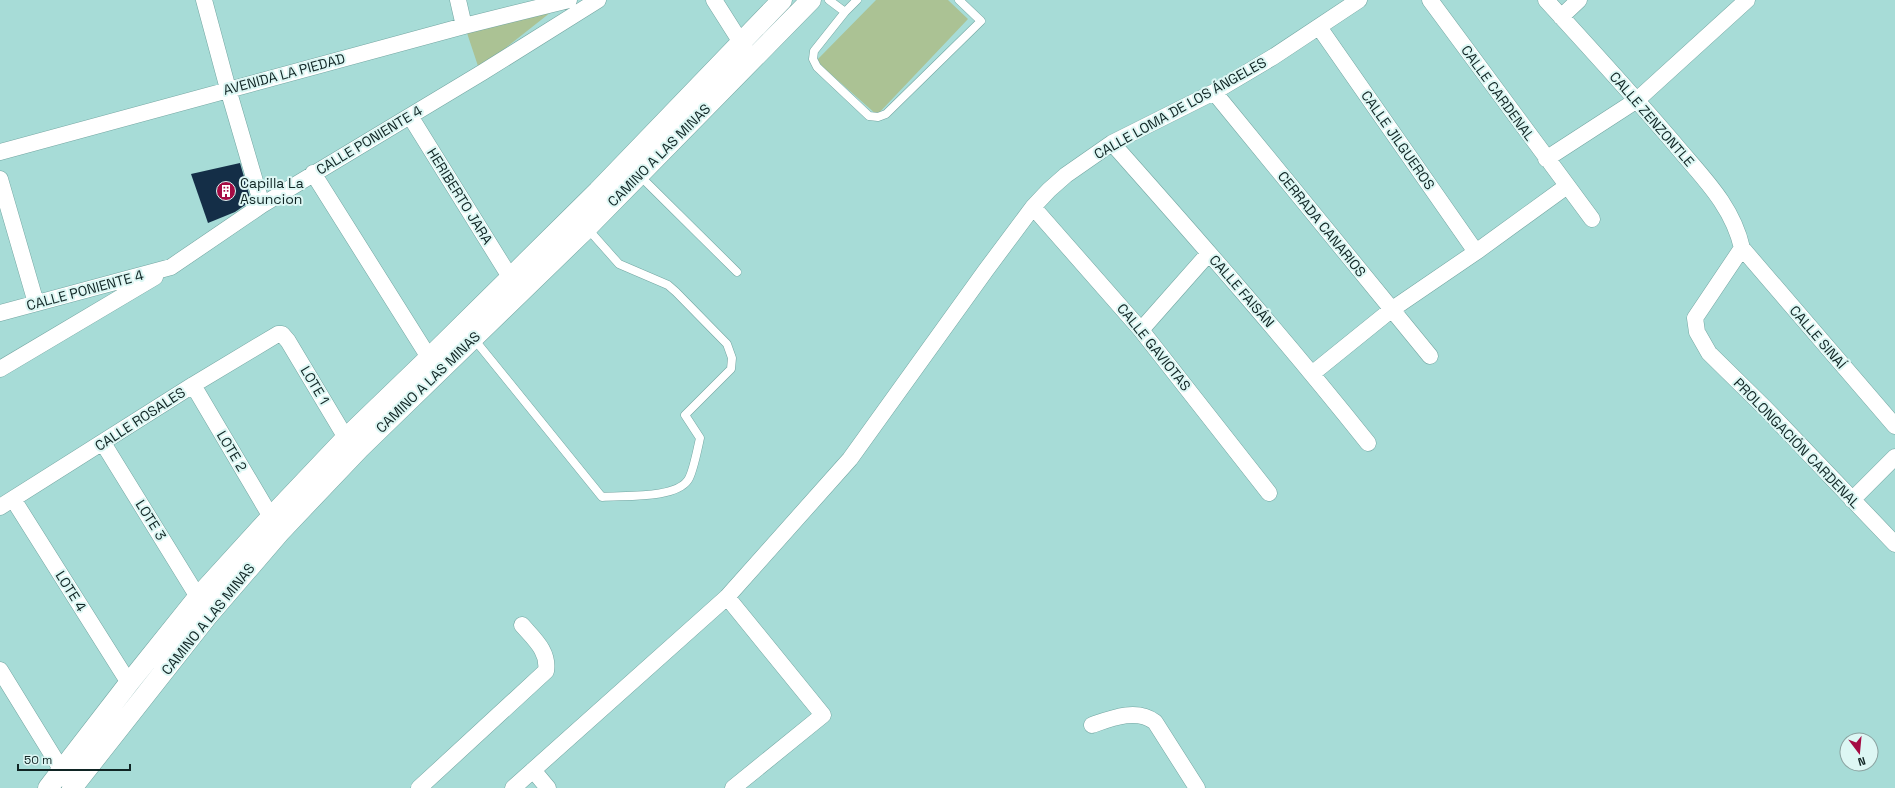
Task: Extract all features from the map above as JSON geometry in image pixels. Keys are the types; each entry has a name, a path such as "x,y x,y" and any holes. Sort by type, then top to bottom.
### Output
{"street":[{"path":"204,0 262,205"},
{"path":"458,0 464,26"},
{"name":"AVENIDA LA PIEDAD","path":"0,152 228,89 464,26 569,0"},
{"name":"CALLE PONIENTE 4","path":"0,313 171,267 262,205 313,173 483,72 598,0"},
{"path":"714,0 753,60"},
{"name":"CAMINO A LAS MINAS","path":"72,788 206,618 281,531 359,449 510,277 598,191 782,0"},
{"name":"CAMINO A LAS MINAS","path":"48,788 61,769 129,682 198,597 346,438 434,365 473,338 639,176 811,0"},
{"name":"CALLE LOMA DE LOS ÁNGELES","path":"513,788 727,597 850,459 986,270 1033,207 1048,190 1066,175 1112,143 1214,92 1273,57 1359,0"},
{"name":"CALLE CARDENAL","path":"1430,0 1592,219"},
{"name":"CALLE ZENZONTLE","path":"1546,0 1637,100 1722,200 1738,230 1742,248"},
{"path":"1561,16 1579,0"},
{"path":"1546,158 1637,100 1747,0"},
{"name":"CALLE JILGUEROS","path":"1319,27 1476,252"},
{"name":"CERRADA CANARIOS","path":"1214,92 1430,356"},
{"name":"HERIBERTO JARA","path":"410,116 510,277"},
{"name":"CALLE FAISÁN","path":"1112,143 1313,373 1368,443"},
{"path":"313,173 434,365"},
{"path":"0,179 36,303"},
{"path":"1313,373 1391,310 1476,252 1567,186"},
{"name":"CALLE GAVIOTAS","path":"1033,207 1142,330 1270,493"},
{"name":"PROLONGACIÓN CARDENAL","path":"1742,248 1695,318 1695,325 1700,340 1709,353 1766,409 1895,544"},
{"name":"CALLE SINAÍ","path":"1742,248 1895,426"},
{"path":"1142,330 1209,253"},
{"path":"0,369 171,267"},
{"name":"CALLE ROSALES","path":"6,503 193,385 275,336 282,334"},
{"name":"LOTE 1","path":"282,334 288,341 346,438"},
{"name":"LOTE 2","path":"193,385 271,517"},
{"name":"LOTE 3","path":"103,443 198,597"},
{"path":"1852,500 1895,457"},
{"name":"LOTE 4","path":"6,503 129,682"},
{"path":"727,597 823,715 733,788"},
{"path":"419,788 546,671 547,662 545,653 522,625"},
{"path":"0,670 61,769"},
{"path":"1092,725 1121,716 1141,715 1149,717 1155,722 1197,788"},
{"path":"533,770 548,788"}],"lane":[{"path":"829,0 845,12"},
{"path":"857,0 845,12 814,51 813,59 817,67 869,116 878,117 886,114 981,21 959,0"},
{"path":"639,176 737,272"},
{"path":"473,338 602,497 668,492 680,488 689,479 700,438 685,415 731,369 732,358 727,344 668,285 619,264 587,228"}],"green space":[{"path":"876,0 948,0 968,19 877,115 816,61"},
{"path":"560,5 479,69 467,33"}],"building":[{"name":"Capilla La Asuncion","path":"240,163 251,201 235,212 208,223 191,174"}],"place":[{"name":"Capilla La Asuncion","path":"226,191"}]}
